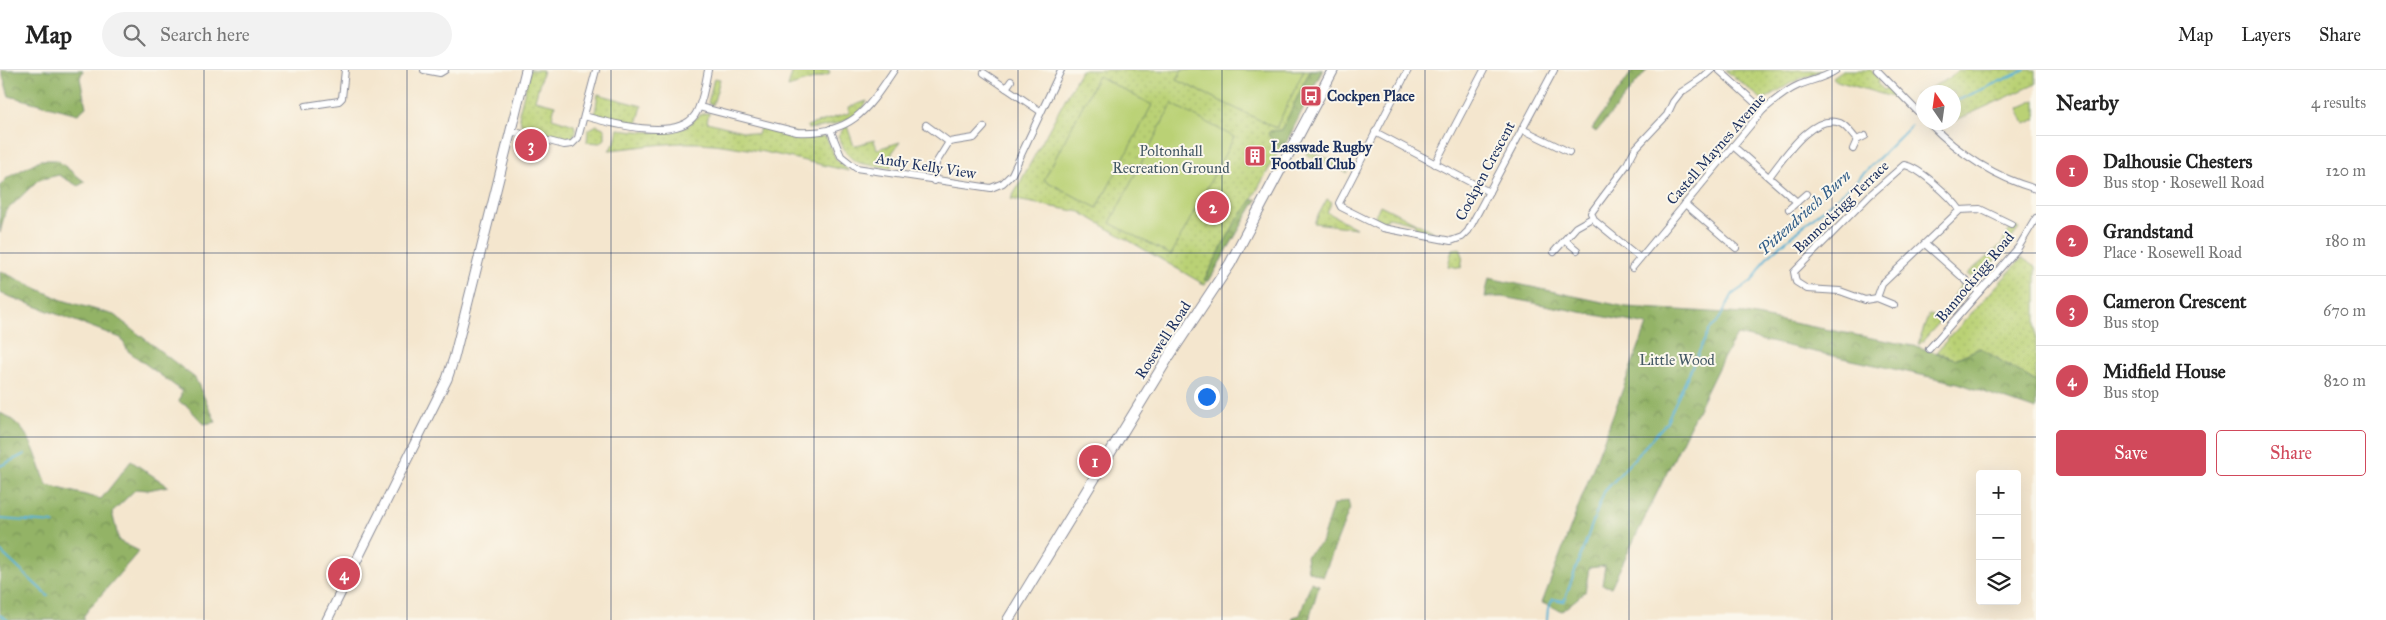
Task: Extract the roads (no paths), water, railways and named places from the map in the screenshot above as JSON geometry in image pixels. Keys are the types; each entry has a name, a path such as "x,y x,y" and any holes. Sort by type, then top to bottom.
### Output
{"main road":[{"name":"Rosewell Road","path":"1008,620 1169,356 1230,264 1333,70"}],"street":[{"path":"306,106 339,101 342,98 344,70"},
{"path":"424,70 440,73 445,70"},
{"path":"327,620 447,379 454,358 526,70"},
{"path":"511,131 568,145 578,138 596,70"},
{"path":"584,116 622,126 651,129 685,123 691,120 699,106 708,70"},
{"path":"699,106 797,132 813,133 851,121 868,109 894,70"},
{"name":"Andy Kelly View","path":"830,129 841,156 850,165 982,188 1003,183 1012,174 1040,111 1061,70"},
{"path":"1408,70 1375,132 1489,192"},
{"path":"1435,164 1484,70"},
{"name":"Cockpen Crescent","path":"1375,132 1339,203 1341,207 1383,228 1451,241 1459,240 1468,231 1554,70"},
{"path":"1592,218 1593,208 1626,166 1635,149 1667,115 1680,93 1701,80 1711,70"},
{"path":"1719,70 1763,110"},
{"name":"Castell Maynes Avenue","path":"1632,268 1763,110 1776,98 1797,86 1827,76 1836,70"},
{"path":"1876,70 1916,110"},
{"path":"984,73 1040,111"},
{"path":"1006,88 1011,81"},
{"path":"1769,177 1808,131 1821,123 1827,121 1840,123 1857,140"},
{"path":"926,125 949,142 974,138 984,127"},
{"path":"1522,129 1569,152"},
{"path":"1937,130 1965,155 1996,174 2036,189"},
{"path":"1853,149 1857,140 1866,136"},
{"path":"934,181 936,163 949,142"},
{"path":"1733,146 1797,202"},
{"name":"Bannockrigg Terrace","path":"1874,299 1840,291 1802,286 1796,282 1794,277 1797,268 1870,195 1904,165 1920,173 1954,202 1960,210"},
{"path":"1789,209 1806,194"},
{"path":"1685,204 1736,248"},
{"path":"1894,305 1874,299 1882,284 1960,210 1980,209 2011,224"},
{"path":"1554,252 1576,227 1592,218"},
{"path":"1592,218 1640,258"},
{"path":"1995,225 1997,218"},
{"name":"Bannockrigg Road","path":"1929,349 2018,248 2036,218"},
{"path":"1565,240 1577,250"},
{"path":"1925,244 1979,292"},
{"path":"1948,328 1954,333"}],"waterway":[{"name":"Pittendriech Burn","path":"1961,99 2025,70"},
{"name":"Pittendriech Burn","path":"1547,620 1548,608 1553,599 1564,601 1604,492 1666,423 1709,330 1717,323 1733,294 1752,281 1767,257 1857,180 1911,126"},
{"path":"0,466 25,454"},
{"path":"0,519 54,523"},
{"path":"0,551 48,596"},
{"path":"0,615 8,620"}],"place":[{"name":"Cockpen Place","path":"1311,96"},
{"name":"Cameron Crescent","path":"531,145"},
{"name":"Lasswade Rugby Football Club","path":"1255,156"},
{"name":"Grandstand","path":"1213,207"},
{"name":"Dalhousie Chesters","path":"1095,461"},
{"name":"Midfield House","path":"344,574"}],"park label":[{"name":"Poltonhall Recreation Ground","path":"1171,160"},
{"name":"Little Wood","path":"1677,360"}]}
